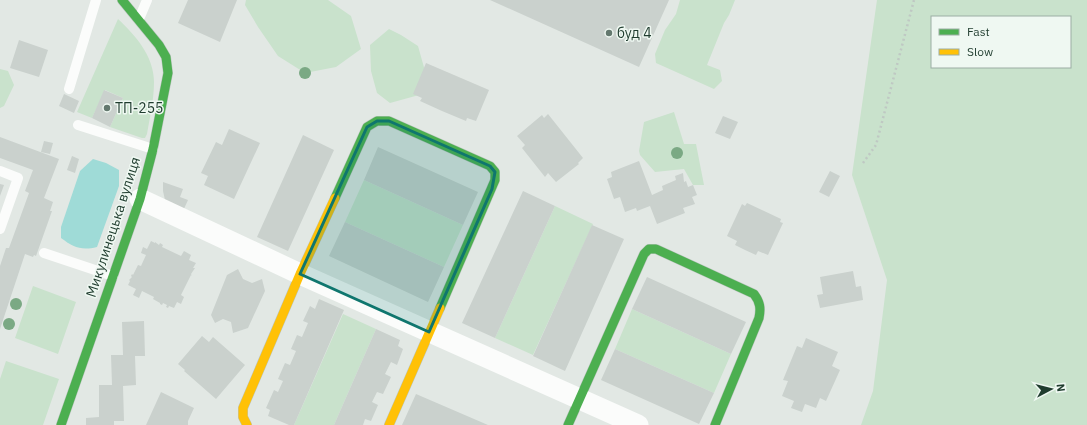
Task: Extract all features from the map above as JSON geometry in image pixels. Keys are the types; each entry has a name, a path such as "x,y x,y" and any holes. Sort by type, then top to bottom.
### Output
{"street":[{"name":"Микулинецька вулиця","path":"61,425 140,200 168,73 166,57 159,45 122,0"},
{"path":"247,425 243,417 243,408 300,274 367,127 377,121 389,121 490,166 495,172 495,180 492,189 389,425"},
{"path":"140,200 300,274 638,425"},
{"path":"568,425 644,254 649,249 656,249 754,294 760,301 760,318 715,425"}],"lane":[{"path":"69,89 96,0"},
{"path":"139,19 147,0"},
{"path":"78,125 152,149"},
{"path":"0,171 18,178 0,229"},
{"path":"44,253 113,276"}],"path":[{"path":"863,163 876,145 914,0"}],"highlighted area":[{"path":"377,121 389,121 490,166 495,172 492,189 429,332 300,274 367,127"}],"green space":[{"path":"246,0 328,0 351,16 361,49 336,67 305,73 278,56 245,5"},
{"path":"680,0 735,0 707,65 720,70 722,81 714,89 656,63 655,54 665,30 676,14"},
{"path":"877,0 1087,0 1087,425 861,425 873,391 887,280 852,175"},
{"path":"118,19 137,39 151,63 154,82 153,101 145,138 110,127 123,98 105,90 92,118 77,112"},
{"path":"389,29 418,46 425,71 419,95 390,103 377,93 371,71 370,45"},
{"path":"0,69 8,71 14,85 4,106 0,108"},
{"path":"674,112 684,144 696,144 704,185 693,185 684,169 655,172 640,155 639,151 644,122"},
{"path":"364,180 463,225 444,267 345,222"},
{"path":"555,206 593,224 533,355 495,338"},
{"path":"33,286 76,302 58,354 15,338"},
{"path":"632,309 731,354 714,393 615,349"},
{"path":"343,314 376,329 334,425 294,425"},
{"path":"6,361 59,379 43,425 0,425 0,379"}],"water":[{"path":"93,159 106,163 119,170 119,186 97,247 86,249 73,246 61,238 61,227 80,171"}],"building":[{"path":"188,0 237,0 220,42 178,23"},
{"name":"буд 4","path":"490,0 669,0 639,67"},
{"path":"19,40 48,50 39,77 10,68"},
{"path":"426,63 489,90 476,121 467,118 466,121 442,111 420,101 422,98 413,94"},
{"name":"ТП-255","path":"104,90 123,98 110,127 92,118"},
{"path":"64,94 79,101 74,113 59,106"},
{"path":"548,114 583,158 578,163 579,164 556,182 548,173 545,177 522,148 525,145 517,136 542,115 544,118"},
{"path":"723,116 738,122 730,139 715,133"},
{"path":"229,129 260,143 234,199 204,185 208,176 201,173 216,142 222,145"},
{"path":"303,135 334,150 288,251 257,237"},
{"path":"0,137 59,159 44,198 53,202 50,211 52,211 36,256 34,255 33,257 25,254 0,329 0,266 6,248 9,248 29,193 25,191 33,170 0,158"},
{"path":"44,141 53,143 50,154 41,152"},
{"path":"378,147 478,192 463,225 364,180"},
{"path":"72,156 79,159 75,173 67,170"},
{"path":"639,161 652,195 663,190 662,186 676,180 675,176 683,173 684,182 686,181 688,187 693,185 697,195 692,197 695,204 683,208 685,213 657,224 650,206 637,211 636,208 625,212 620,197 614,199 607,179 612,177 611,172"},
{"path":"830,171 840,176 829,197 819,192"},
{"path":"163,182 183,189 180,197 188,200 183,211 165,200"},
{"path":"0,184 4,185 0,196"},
{"path":"523,191 555,206 495,338 462,323"},
{"path":"747,203 781,219 780,222 783,223 768,255 758,251 756,255 745,250 735,245 737,241 727,236 742,204 745,206"},
{"path":"345,222 444,267 428,302 329,256"},
{"path":"592,225 624,239 565,371 533,356"},
{"path":"151,241 159,245 160,243 163,245 162,247 181,256 184,251 191,255 189,260 196,263 191,274 192,276 191,275 181,295 184,297 181,304 177,302 174,308 169,306 168,308 166,307 167,305 163,303 162,305 160,304 153,299 154,297 142,291 139,298 133,295 136,289 128,285 132,274 133,275 138,265 141,266 146,255 141,253 143,247 147,249"},
{"path":"238,269 243,279 252,283 262,279 265,291 248,328 233,333 231,322 223,319 215,323 211,315 227,275"},
{"path":"853,271 856,287 861,286 863,300 820,308 817,295 823,294 820,277"},
{"path":"647,277 746,322 731,354 632,309"},
{"path":"319,299 344,310 294,425 289,425 268,416 270,410 266,408 274,390 278,392 283,381 278,379 285,363 290,365 296,351 291,349 297,335 302,337 308,323 303,321 310,306 315,309"},
{"path":"144,321 145,356 135,356 136,385 123,386 124,421 114,421 114,425 86,425 86,418 99,417 99,385 112,385 111,355 123,355 122,322"},
{"path":"376,329 400,340 398,346 403,349 397,365 391,362 385,374 391,377 383,394 377,392 372,402 378,405 371,421 365,419 363,425 334,425"},
{"path":"202,336 209,342 213,337 245,365 216,399 178,364"},
{"path":"806,338 838,352 832,366 840,370 826,401 820,398 816,408 805,404 802,412 791,408 794,401 782,396 788,381 783,380 797,346 802,348"},
{"path":"615,349 714,393 699,424 601,380"},
{"path":"161,392 194,408 188,421 188,425 146,425"},
{"path":"416,394 488,425 402,425"}],"traffic: fast":[{"path":"61,425 140,199 153,149 168,73 166,57 159,45 122,0"},
{"path":"335,198 367,127 377,121 389,121 490,166 495,172 495,180 440,308"},
{"path":"568,425 644,254 649,249 656,249 754,294 759,302 759,318 715,425"}],"traffic: slow":[{"path":"247,425 243,417 243,408 300,274 335,198"},
{"path":"389,425 440,308"}],"place":[{"name":"буд 4","path":"609,33"},
{"name":"ТП-255","path":"107,108"}]}
